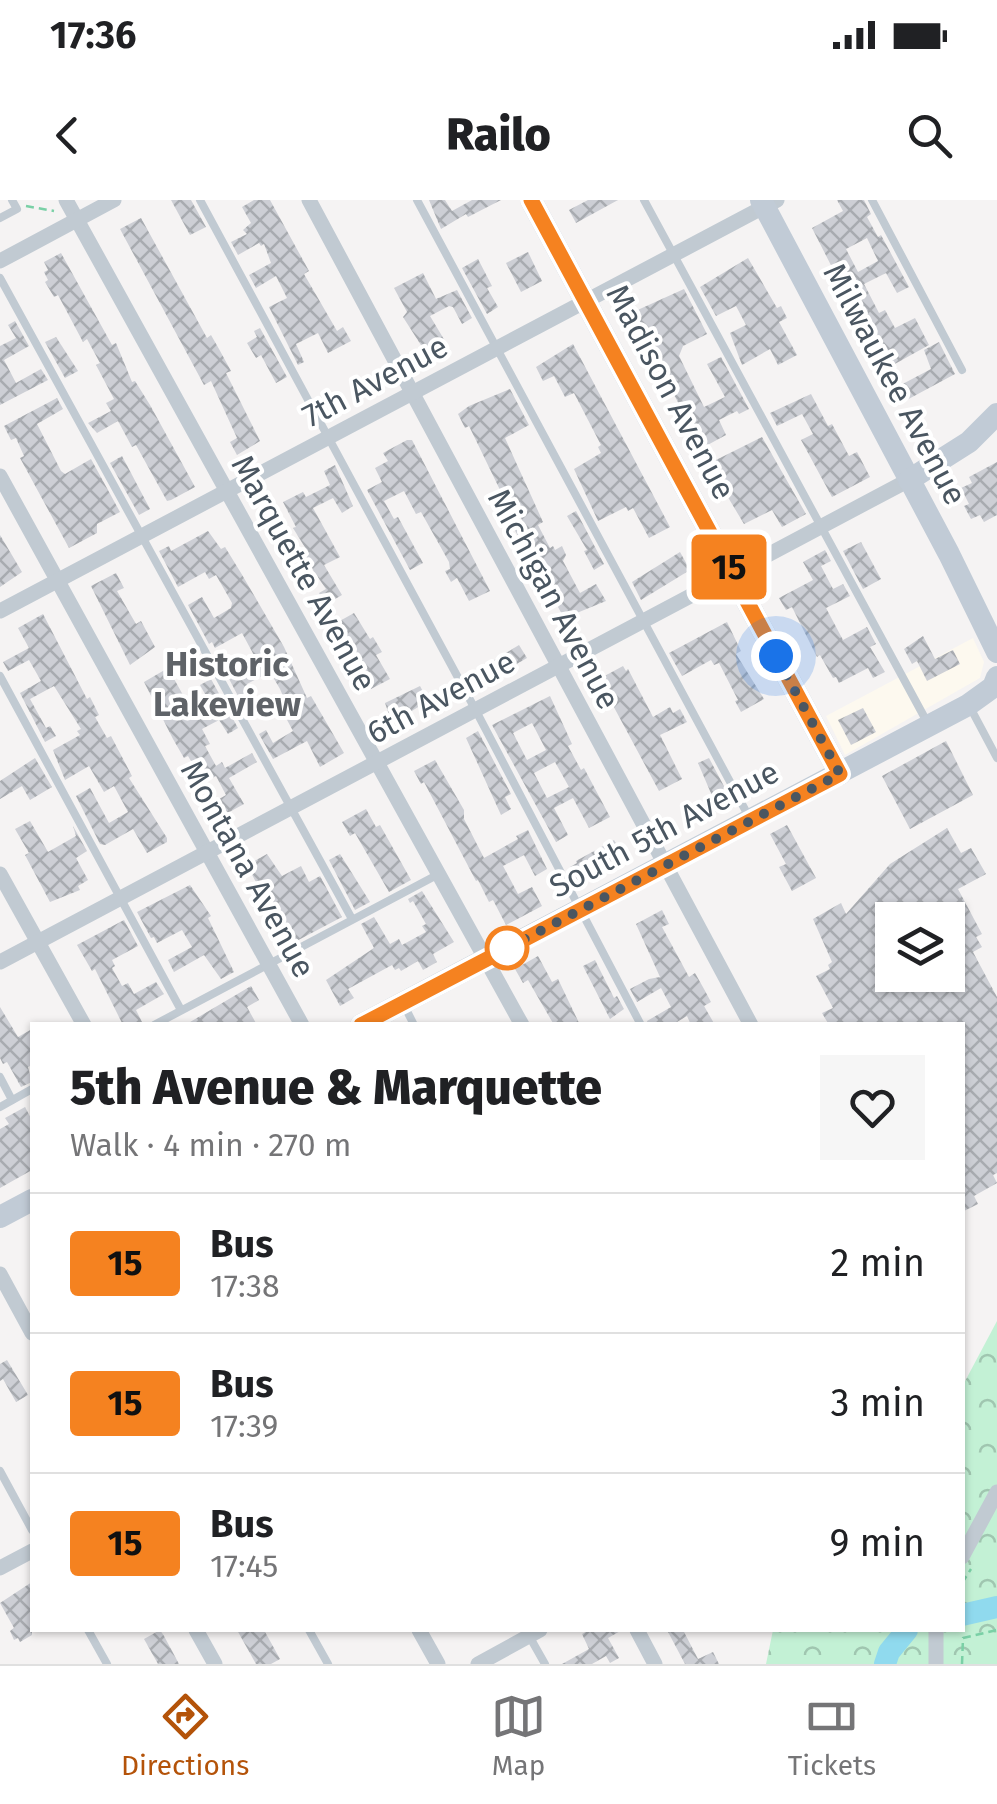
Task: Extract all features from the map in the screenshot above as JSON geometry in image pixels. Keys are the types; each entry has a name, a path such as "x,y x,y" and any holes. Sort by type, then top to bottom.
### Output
{"street":[{"path":"1,259 114,200"},
{"name":"Michigan Avenue","path":"308,200 749,1022"},
{"name":"Madison Avenue","path":"531,200 840,774"},
{"name":"7th Avenue","path":"0,611 586,302 767,202"},
{"name":"Milwaukee Avenue","path":"767,202 997,652"},
{"name":"Marquette Avenue","path":"60,206 77,219 520,1022"},
{"path":"909,480 970,442 997,414"},
{"name":"Montana Avenue","path":"0,476 300,1022"},
{"name":"6th Avenue","path":"0,962 909,480"},
{"name":"South 5th Avenue","path":"367,1022 930,726 968,705 995,682"},
{"path":"0,874 82,1022"},
{"path":"0,1218 30,1201"},
{"path":"0,1274 30,1329"},
{"path":"965,1551 997,1492"},
{"path":"0,1568 30,1552"},
{"path":"197,1632 215,1664"},
{"path":"420,1632 438,1664"},
{"path":"478,1664 531,1632"},
{"path":"638,1632 656,1664"},
{"path":"936,1632 936,1664"}],"lane":[{"path":"200,200 639,1022"},
{"path":"417,200 751,820"},
{"path":"644,200 930,726"},
{"path":"872,200 962,370"},
{"path":"0,218 17,209 13,202"},
{"path":"0,278 352,919"},
{"path":"0,676 181,1010"},
{"path":"968,705 997,758"},
{"path":"159,1022 439,874"},
{"path":"402,1003 412,1022"},
{"path":"0,1078 12,1100"},
{"path":"0,1106 30,1091"},
{"path":"0,1471 30,1526"},
{"path":"89,1632 107,1664"},
{"path":"310,1632 328,1664"},
{"path":"531,1632 544,1664"}],"path":[{"path":"13,202 60,206"},
{"path":"962,1664 963,1638 997,1630"}],"shaded area":[{"path":"973,638 984,662 980,678 845,755 826,716"}],"green space":[{"path":"997,1321 997,1664 766,1664 773,1632 965,1632 965,1381"}],"building":[{"path":"171,200 191,200 206,227 190,235"},
{"path":"254,200 270,200 309,271 304,274 337,331 343,327 351,341 328,353 318,333 296,344 304,362 298,365 269,307 287,298 276,276 256,288 249,275 271,263 264,244 238,255 231,242 247,234 243,230 251,223 242,207"},
{"path":"429,200 445,200 452,211 472,200 501,200 441,229"},
{"path":"588,200 618,200 576,223 569,210"},
{"path":"837,200 864,200 871,214 867,217 909,287 897,293 886,273 864,284 879,313 885,310 895,328 915,318 929,345 884,370 877,357 884,353 874,335 868,338 812,228 843,211","holes":["867,238 878,261 858,272 846,249"]},
{"path":"141,218 207,338 211,335 231,371 226,373 260,441 237,455 230,442 237,438 211,381 204,385 120,229"},
{"path":"528,252 542,281 521,292 506,263"},
{"path":"61,253 112,345 116,343 132,382 150,405 195,487 171,500 167,501 118,421 97,433 88,423 111,411 106,403 114,399 87,339 83,342 58,295 54,297 45,282 48,280 44,272 48,270 44,262"},
{"path":"748,258 787,318 779,322 797,355 778,365 770,349 742,365 730,333 746,325 736,306 716,316 700,287"},
{"path":"478,259 498,307 487,314 462,268"},
{"path":"423,273 436,299 457,290 472,318 462,324 449,306 430,316 445,341 426,353 403,317 407,312 394,288"},
{"path":"684,289 707,334 683,346 679,356 704,407 725,397 707,364 721,357 749,409 719,420 726,435 702,448 631,313"},
{"path":"15,321 29,346 4,360 16,383 41,369 48,380 0,405 0,346 16,338 8,325"},
{"path":"260,328 287,377 276,383 261,355 256,358 247,343 257,337 254,331"},
{"path":"56,337 78,371 65,378 45,342"},
{"path":"939,342 955,374 903,402 895,388 931,369 924,350"},
{"path":"573,344 670,527 649,538 633,508 628,511 626,507 598,521 574,469 601,453 601,445 574,393 565,397 554,376 543,381 536,367"},
{"path":"510,389 529,425 505,438 543,522 538,525 550,548 562,546 566,555 563,561 580,593 596,584 606,601 564,618 544,568 537,570 513,527 523,522 513,501 504,506 469,426 465,428 458,414"},
{"path":"811,394 849,456 857,452 870,477 832,497 801,440 813,434 802,414 777,426 770,413"},
{"path":"57,398 63,409 37,424 61,471 65,474 91,459 120,512 97,524 97,533 69,548 20,458 24,456 16,438 11,440 4,426"},
{"path":"762,437 806,514 782,527 772,510 744,524 708,464"},
{"path":"412,440 490,591 469,601 457,578 451,582 445,571 450,569 449,562 421,512 416,514 404,491 384,501 394,519 398,517 423,563 410,570 367,490 382,482 375,468 388,461 383,453"},
{"path":"122,456 150,509 139,515 110,463"},
{"path":"997,462 997,515 984,522 980,515 971,519 961,488 972,483 969,477"},
{"path":"335,465 353,506 342,513 333,498 313,508 340,557 324,565 342,595 325,605 319,593 326,589 304,557 309,554 283,502 303,492 306,497 330,485 324,471"},
{"path":"576,511 604,564 594,570 567,516"},
{"path":"208,531 221,549 225,547 241,573 284,647 307,698 311,696 344,753 320,767 307,741 273,759 259,734 266,730 273,743 293,731 280,689 270,672 247,684 261,710 249,717 227,675 256,659 242,633 215,648 188,605 202,597 214,618 231,608 232,603 216,575 209,579 205,572 178,587 159,551 169,546 171,551"},
{"path":"0,535 22,572 0,587"},
{"path":"861,542 881,579 863,589 843,551"},
{"path":"825,550 831,561 821,566 833,589 843,584 850,596 826,608 843,640 867,627 876,644 870,647 885,672 873,678 868,668 839,683 833,678 820,655 817,657 792,607 786,610 779,598 813,580 803,562"},
{"path":"680,552 690,570 641,600 632,582"},
{"path":"116,573 124,588 117,591 136,624 141,621 155,647 130,665 91,586"},
{"path":"354,613 382,652 376,655 390,679 371,689 362,672 366,669 338,622"},
{"path":"43,614 87,699 90,697 99,715 95,717 107,738 111,736 132,776 129,778 167,838 167,842 147,853 133,829 100,844 76,796 90,788 109,823 128,812 114,786 104,792 89,766 65,780 53,750 80,735 77,731 81,729 54,686 30,699 46,728 50,726 56,736 45,742 20,693 41,681 29,660 8,671 3,662 29,648 18,628"},
{"path":"727,622 741,651 736,654 764,699 741,712 719,663 714,665 711,660 682,676 669,653"},
{"path":"923,636 935,659 953,650 960,664 927,681 917,661 912,664 904,649"},
{"path":"519,645 527,658 473,689 466,677"},
{"path":"623,666 653,717 670,707 673,713 680,709 687,722 660,735 682,779 659,791 602,685 601,678"},
{"path":"168,668 193,713 210,703 200,685 211,679 238,728 228,734 219,720 202,729 210,744 205,746 216,766 222,762 225,768 252,753 257,762 229,778 244,804 222,816 214,802 226,795 216,776 204,783 188,756 184,758 144,682"},
{"path":"420,686 428,701 392,723 385,703"},
{"path":"550,696 572,744 568,746 610,817 589,828 573,798 554,808 568,835 556,842 492,725","holes":["532,723 546,750 527,760 513,733","555,762 569,787 547,798 534,773"]},
{"path":"863,708 876,732 851,745 838,720"},
{"path":"478,731 511,794 505,797 511,809 501,815 466,738"},
{"path":"946,741 973,795 910,829 882,776"},
{"path":"35,758 52,787 30,800 22,786 0,799 0,781"},
{"path":"709,758 734,805 705,816 700,805 713,798 698,763"},
{"path":"435,760 464,810 464,819 484,858 528,830 547,869 535,876 524,855 503,866 518,894 532,887 542,906 506,925 493,900 489,902 424,782 421,784 414,771"},
{"path":"366,809 376,827 380,825 411,880 389,892 355,833 350,836 342,822"},
{"path":"30,821 48,852 76,836 73,826 87,851 76,858 88,880 78,886 80,890 50,902 15,829"},
{"path":"787,825 816,878 792,891 779,867 786,864 770,834"},
{"path":"947,828 961,853 971,848 986,874 958,889 965,902 875,902 875,992 965,992 965,902 982,934 976,937 982,947 973,952 997,997 997,1173 993,1175 997,1183 974,1196 978,1204 965,1210 965,1022 827,1022 822,1013 833,1008 816,976 830,969 828,965 832,962 813,919 841,903 846,914 890,864"},
{"path":"614,840 623,856 577,880 570,867"},
{"path":"267,854 282,876 301,866 309,882 320,876 342,917 289,945 247,865"},
{"path":"340,854 370,902 355,910 329,860"},
{"path":"190,885 211,916 208,918 234,972 221,979 204,955 174,972 168,960 192,947 182,930 157,943 137,912"},
{"path":"422,891 454,942 433,954 437,962 423,970 418,961 401,971 392,965 348,989 354,998 340,1006 326,980 374,948 361,924 374,917 390,944 399,939 402,945 426,932 422,926 426,924 408,899"},
{"path":"662,910 669,924 662,927 689,977 695,973 704,989 711,1002 704,1006 713,1022 690,1022 687,1016 677,1022 647,1022 671,1007 661,988 637,1002 630,989 660,977 636,924"},
{"path":"124,920 138,946 112,960 112,968 122,986 128,983 134,994 156,982 164,994 136,1010 142,1022 122,1022 95,969 92,971 77,945"},
{"path":"538,956 552,982 558,979 579,1022 552,1022 528,980 523,983 515,969"},
{"path":"595,960 614,998 617,996 624,1009 610,1019 583,966"},
{"path":"251,986 259,1000 247,1007 255,1022 190,1022"},
{"path":"0,1007 18,1037 30,1030 30,1083 21,1087 7,1062 3,1064"},
{"path":"25,1107 30,1116 30,1171 0,1188 0,1129 9,1124 5,1118"},
{"path":"7,1360 28,1395 16,1402 3,1379 0,1381 0,1364"},
{"path":"30,1583 32,1635 20,1642 18,1638 14,1640 10,1631 14,1628 0,1603"},
{"path":"161,1632 179,1664 158,1664 144,1639"},
{"path":"238,1632 265,1632 280,1659 271,1664 256,1664"},
{"path":"618,1632 608,1638 619,1658 610,1663 606,1656 592,1664 562,1664 589,1649 582,1634"},
{"path":"668,1632 684,1632 698,1659 713,1652 719,1664 685,1664"}],"waterway":[{"path":"965,1614 997,1607"},
{"path":"885,1664 889,1652 905,1632"}],"bus line":[{"name":"15","path":"367,1022 840,774 531,200"}],"district":[{"name":"Historic Lakeview","path":"227,684"}],"route":[{"path":"507,948 500,952 840,774 776,656"}]}
